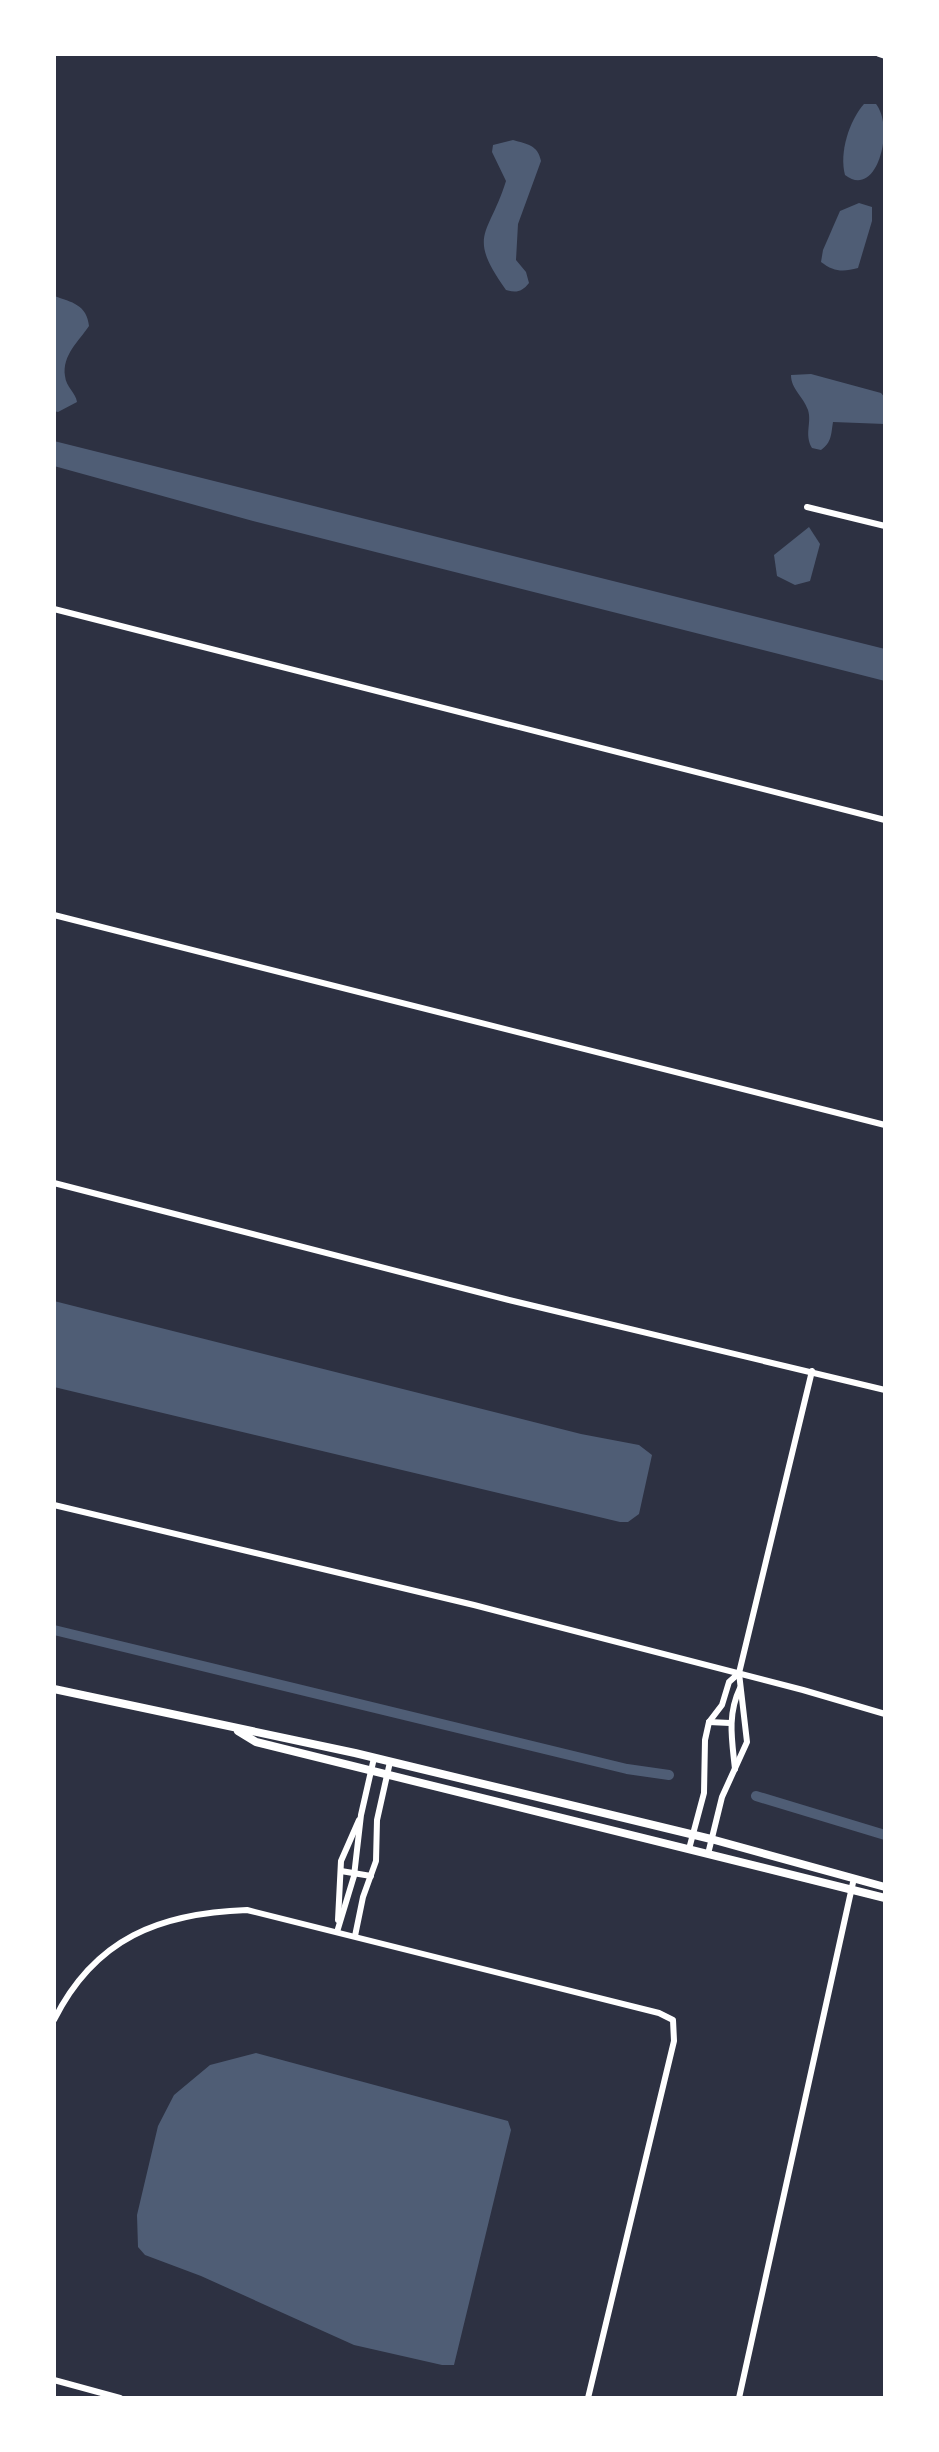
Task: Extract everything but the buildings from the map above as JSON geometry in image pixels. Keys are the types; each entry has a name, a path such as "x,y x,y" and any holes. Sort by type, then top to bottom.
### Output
{"street":[{"path":"879,54 885,56"},
{"path":"807,508 885,526"},
{"path":"54,609 885,820"},
{"path":"54,915 885,1125"},
{"path":"54,1183 509,1300 885,1390"},
{"path":"708,1854 722,1797 747,1742 739,1673 812,1371"},
{"path":"54,1505 474,1605 739,1673 885,1714"},
{"path":"689,1849 704,1793 705,1740 709,1723 722,1705 729,1682 739,1673"},
{"path":"735,1771 731,1706 740,1687"},
{"path":"54,1689 238,1731 258,1730 711,1839 885,1887"},
{"path":"709,1723 730,1723"},
{"path":"238,1731 256,1742 885,1898"},
{"path":"337,1932 355,1872 361,1815 374,1758"},
{"path":"355,1936 376,1856 377,1820 390,1762"},
{"path":"337,1932 341,1871 348,1840 361,1815"},
{"path":"341,1871 371,1876"},
{"path":"739,2398 855,1878"},
{"path":"54,2020 88,1968 113,1946 157,1923 207,1912 247,1910 659,2013 673,2020 674,2041 588,2398"},
{"path":"54,2380 120,2398"}],"water":[{"path":"864,104 876,104 884,129 883,144 874,170 866,178 856,180 845,175 844,147 850,128"},
{"path":"513,140 535,148 541,161 518,224 516,260 526,272 529,283 516,291 506,290 487,257 484,245 488,225 506,181 492,152 493,145"},
{"path":"859,203 872,207 872,221 858,268 830,268 821,262 823,250 840,211"},
{"path":"54,296 82,309 89,326 66,361 66,380 77,402 58,412 54,411"},
{"path":"811,374 881,393 885,398 885,424 833,422 827,444 821,450 812,448 808,410 793,384 791,375"},
{"path":"54,441 885,649 885,681 253,521 54,466"},
{"path":"809,527 820,544 810,581 795,585 777,576 774,555"},
{"path":"54,1301 581,1434 639,1445 652,1455 639,1514 628,1522 620,1522 54,1387"},
{"path":"256,2053 508,2121 511,2130 454,2365 442,2365 354,2345 201,2276 145,2255 138,2247 137,2215 158,2126 174,2095 210,2065"}],"waterway":[{"path":"54,1630 627,1769 669,1775"},
{"path":"756,1796 885,1835"}]}
